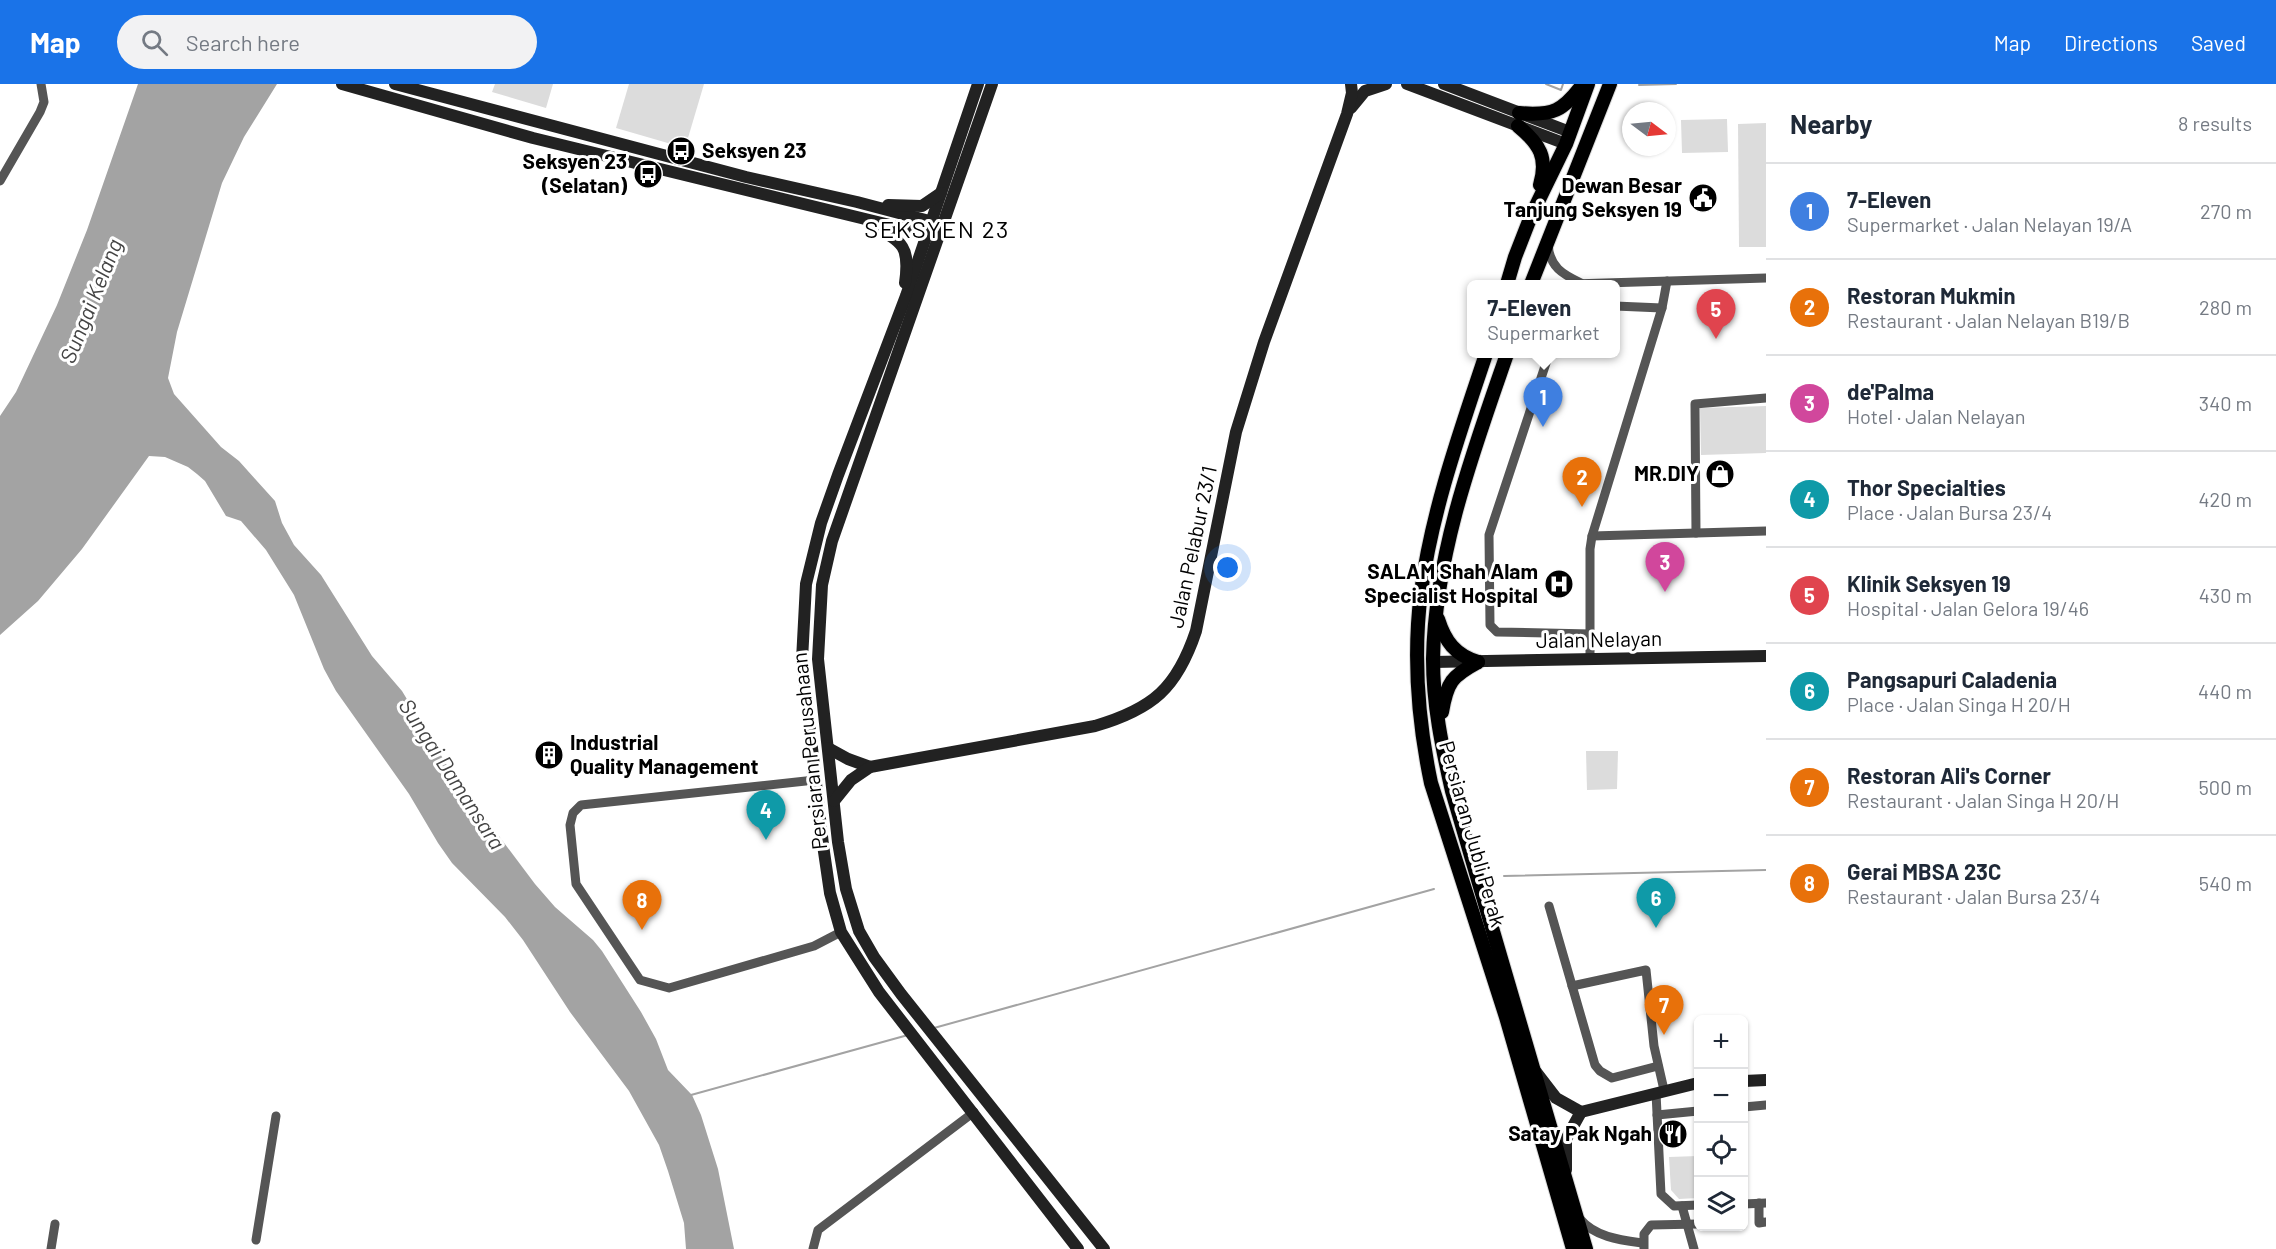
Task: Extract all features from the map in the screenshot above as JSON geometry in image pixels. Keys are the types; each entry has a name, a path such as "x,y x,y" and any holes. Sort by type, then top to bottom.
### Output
{"main road":[{"path":"342,84 533,138 933,236"},
{"path":"395,84 746,177 938,223"},
{"name":"Persiaran Perusahaan","path":"938,223 941,193 978,84"},
{"name":"Persiaran Perusahaan","path":"992,84 933,236 832,541 822,585 818,658 846,889 859,931 874,957 921,1020 1104,1249"},
{"name":"Jalan Pelabur 23/1","path":"834,801 851,780 870,767 1106,723 1136,711 1158,698 1173,679 1187,659 1196,631 1239,423 1264,342 1347,114 1352,93 1351,84"},
{"name":"Jalan Pelabur 23/1","path":"1347,114 1365,91 1386,84"},
{"path":"1407,84 1519,119 1571,139 1580,162"},
{"path":"1444,84 1519,119 1532,137 1544,165 1531,216"},
{"path":"1519,119 1552,113 1564,107 1583,84"},
{"path":"1508,280 1531,216 1571,139 1588,84"},
{"path":"1533,280 1610,84"},
{"path":"1571,139 1595,123"},
{"path":"857,202 922,206 941,193"},
{"path":"849,215 894,237 904,247 908,264 904,283 906,296"},
{"name":"Persiaran Perusahaan","path":"933,236 906,296 830,495 806,584 802,660 830,893 841,932 879,992 1078,1249"},
{"name":"Persiaran Jubli Perak","path":"1485,358 1449,465 1433,529 1421,592 1418,633 1423,743 1431,783 1506,1017 1573,1249"},
{"name":"Persiaran Jubli Perak","path":"1506,358 1450,530 1436,611 1433,662 1438,731 1452,790 1586,1249"},
{"path":"1436,611 1450,645 1466,658 1478,662"},
{"name":"Jalan Nelayan","path":"1433,662 1766,656"},
{"path":"1419,684 1423,670 1433,662"},
{"path":"1438,731 1444,696 1450,682 1459,672 1478,662"},
{"path":"828,748 870,767"},
{"path":"1535,1071 1556,1098 1581,1112 1694,1084"},
{"path":"1748,1081 1766,1080"},
{"path":"1566,1186 1566,1139 1581,1112"}],"street":[{"path":"0,181 40,112 44,102 40,84"},
{"path":"1548,239 1549,257 1557,270 1571,280"},
{"path":"1620,283 1766,278"},
{"path":"1590,660 1592,536 1662,308 1666,281"},
{"path":"1620,306 1662,308"},
{"path":"1548,358 1489,535 1490,625 1497,632 1591,634"},
{"path":"1696,533 1695,404 1766,398"},
{"path":"1592,536 1766,531"},
{"path":"815,780 581,805 573,813 570,825 576,884 640,980 669,987 814,946 841,932"},
{"path":"1549,906 1595,1065 1612,1078 1658,1066"},
{"path":"1572,986 1646,970 1660,1092 1657,1115 1661,1194 1674,1206 1694,1206"},
{"path":"1748,1107 1766,1105"},
{"path":"1657,1115 1694,1111"},
{"path":"813,1249 818,1230 974,1112"},
{"path":"256,1240 276,1116"},
{"path":"1762,1203 1759,1223 1766,1222"},
{"path":"1682,1206 1694,1249"},
{"path":"1574,1212 1586,1226 1601,1234 1643,1246 1644,1234 1651,1225 1694,1224"},
{"path":"51,1249 55,1224"}],"shaded area":[{"path":"495,84 553,84 546,108 492,92"},
{"path":"629,84 704,84 685,148 616,128"},
{"path":"1727,119 1728,152 1682,153 1681,120"},
{"path":"1766,123 1766,247 1739,247 1738,124"},
{"path":"1766,406 1766,453 1701,455 1700,408"},
{"path":"1586,751 1618,751 1617,789 1587,790"},
{"path":"1694,1156 1694,1198 1679,1199 1671,1190 1669,1157"}],"water":[{"path":"138,84 277,84 244,137 222,183 177,332 168,378 174,394 221,447 239,461 275,501 282,523 294,545 321,575 372,656 402,691 453,775 535,884 555,907 593,940 602,951 656,1039 668,1070 692,1095 701,1115 718,1169 734,1249 686,1249 684,1223 659,1145 629,1091 570,1012 523,940 505,917 452,863 409,794 336,691 324,669 294,595 266,550 241,521 226,516 205,481 197,474 188,467 165,457 149,456 82,549 38,601 0,635 0,416 16,392 57,305 87,230"}],"waterway":[{"path":"1546,84 1561,90 1563,84"},
{"path":"1639,85 1676,84"},
{"path":"1504,876 1766,870"},
{"path":"934,1028 1434,889"},
{"path":"691,1095 908,1035"}],"place":[{"name":"Seksyen 23","path":"681,151"},
{"name":"Seksyen 23 (Selatan)","path":"648,174"},
{"name":"Dewan Besar Tanjung Seksyen 19","path":"1703,198"},
{"name":"Klinik Seksyen 19","path":"1716,339"},
{"name":"7-Eleven","path":"1543,427"},
{"name":"MR.DIY","path":"1720,474"},
{"name":"Restoran Mukmin","path":"1582,507"},
{"name":"SALAM Shah Alam Specialist Hospital","path":"1559,584"},
{"name":"de'Palma","path":"1665,592"},
{"name":"Industrial Quality Management","path":"549,755"},
{"name":"Thor Specialties","path":"766,840"},
{"name":"Pangsapuri Caladenia","path":"1656,928"},
{"name":"Gerai MBSA 23C","path":"642,930"},
{"name":"Restoran Ali's Corner","path":"1664,1035"},
{"name":"Satay Pak Ngah","path":"1673,1134"}],"district":[{"name":"SEKSYEN 23","path":"937,230"}],"water label":[{"name":"Sungai Kelang","path":"91,301"},
{"name":"Sungai Damansara","path":"452,774"}]}
